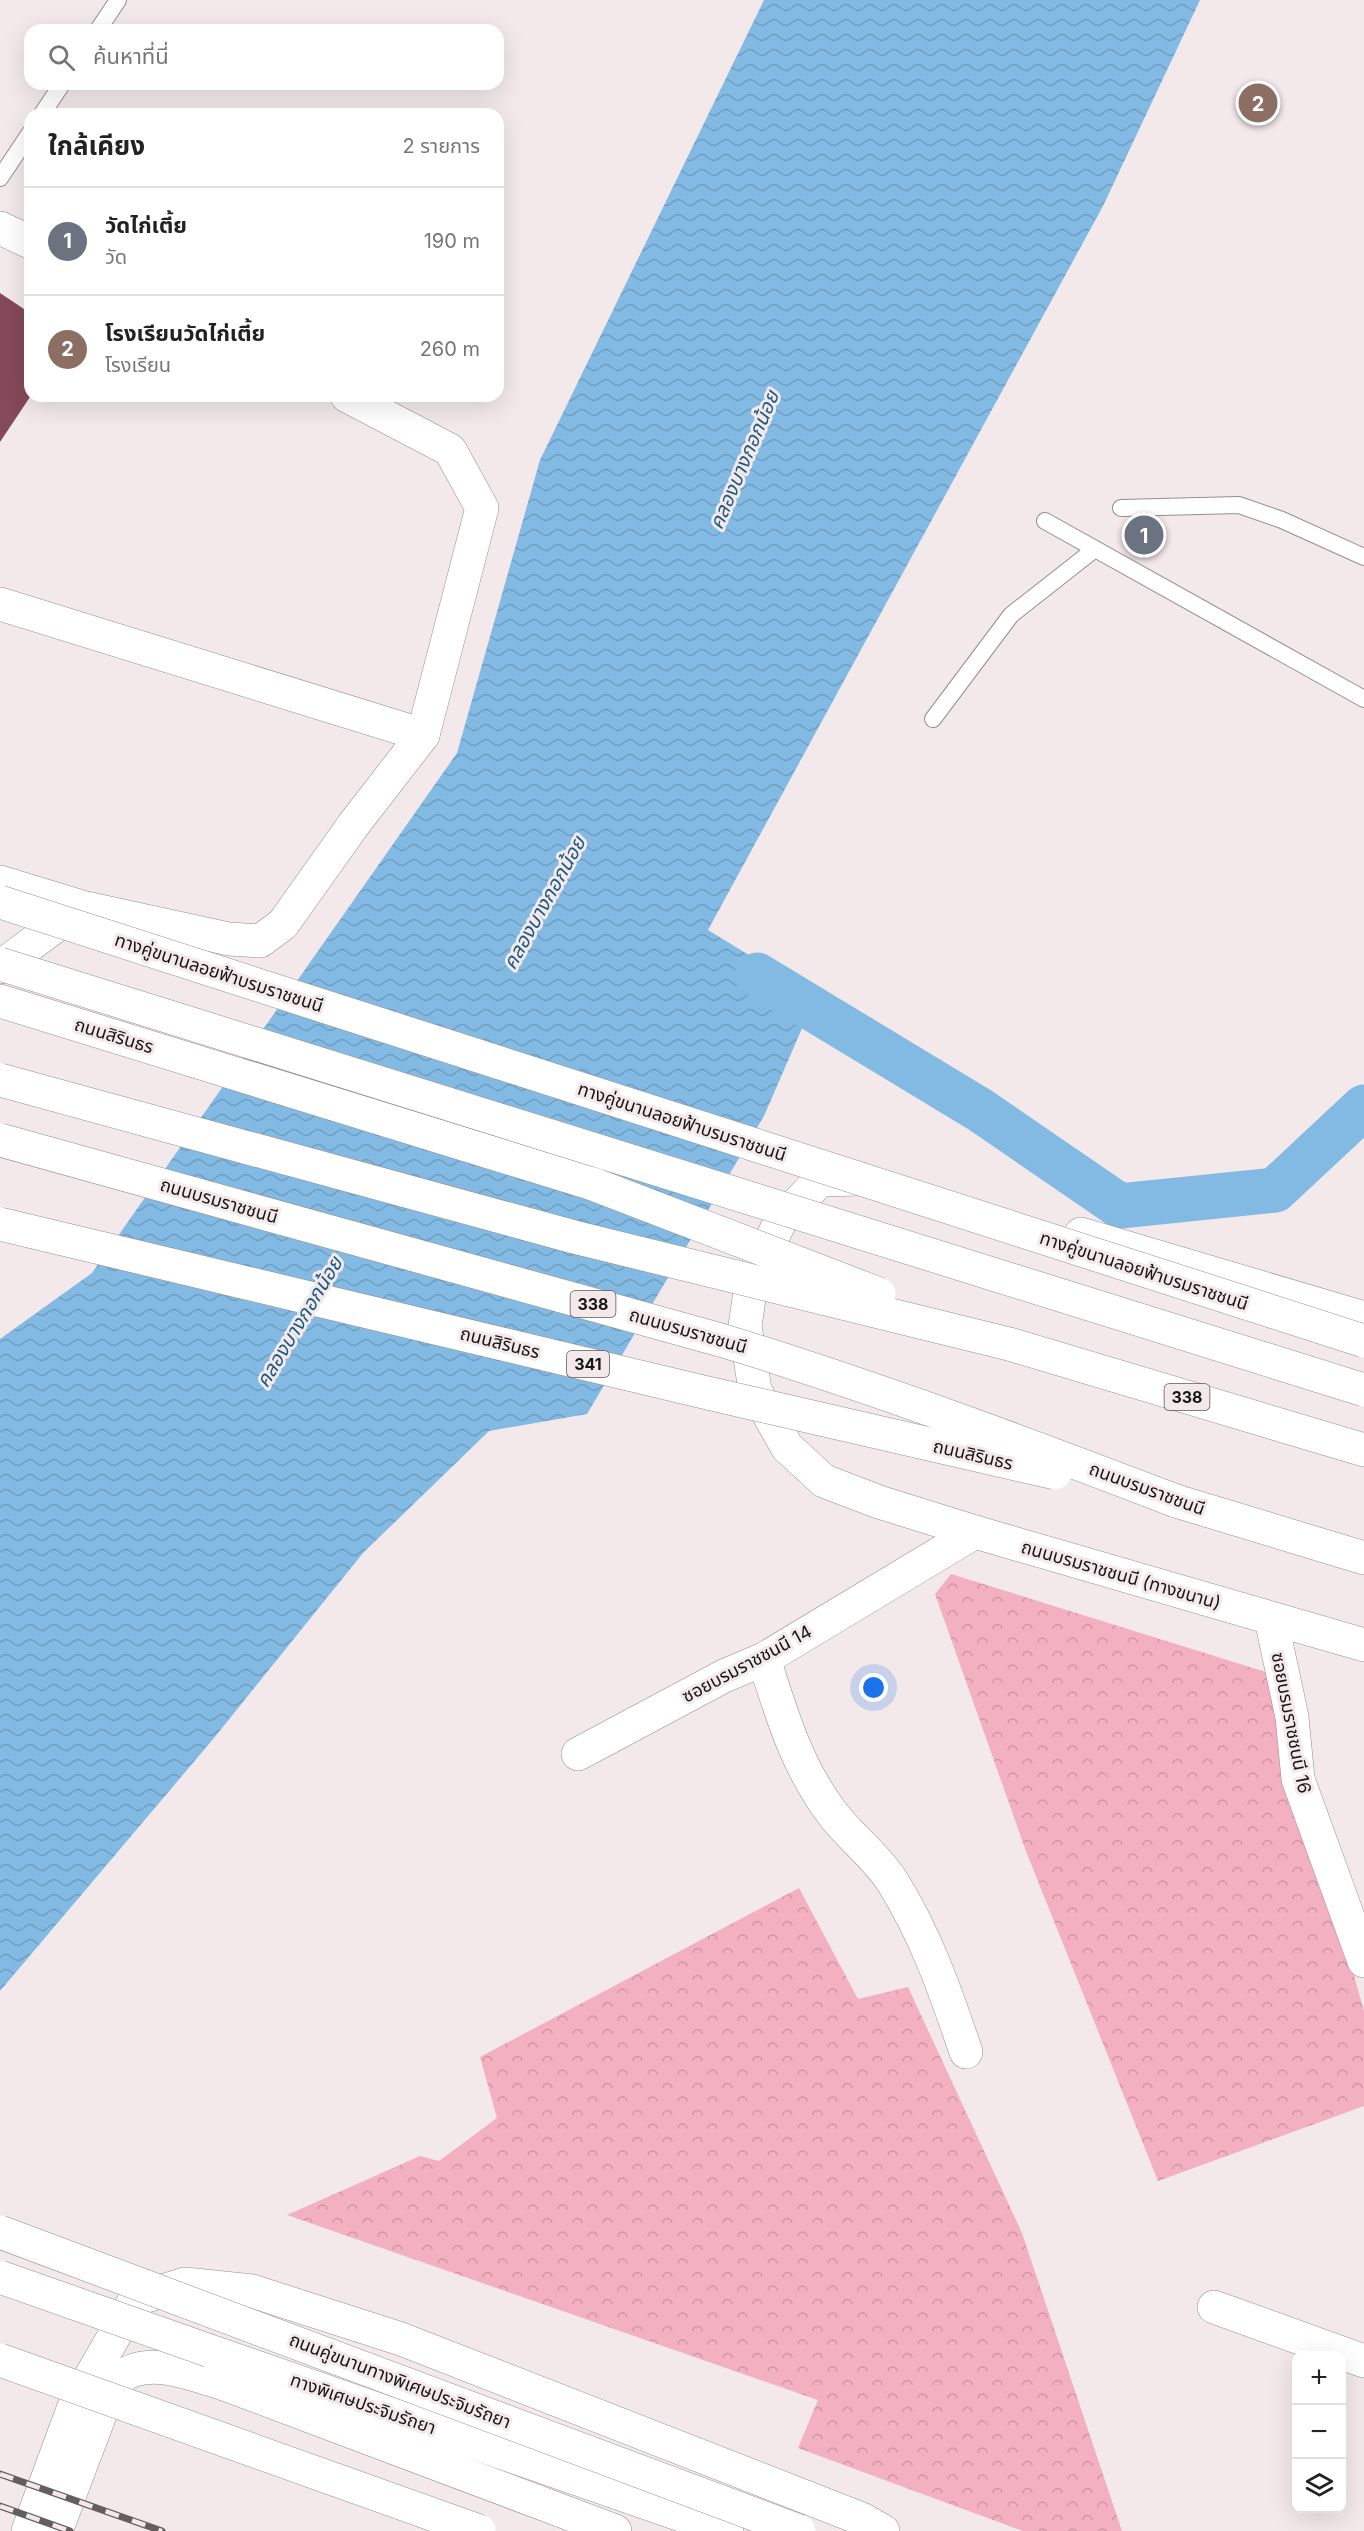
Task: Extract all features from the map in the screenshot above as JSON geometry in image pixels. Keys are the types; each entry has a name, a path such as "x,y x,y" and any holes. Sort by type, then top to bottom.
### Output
{"main road":[{"path":"0,228 24,239"},
{"path":"0,882 82,907 229,939 260,941 283,924 354,824 423,735 482,508 450,450 358,402"},
{"path":"0,604 423,735"},
{"name":"ทางคู่ขนานลอยฟ้าบรมราชชนนี","path":"0,902 1364,1341"},
{"path":"0,966 82,907"},
{"path":"0,966 1364,1390"},
{"name":"ถนนสิรินธร","path":"0,1001 593,1184 1009,1344"},
{"name":"338","path":"0,1080 574,1237 1009,1344 1364,1449"},
{"name":"ถนนบรมราชชนนี","path":"0,1140 724,1341 826,1372 969,1422 1176,1502 1364,1558"},
{"name":"ถนนบรมราชชนนี (ทางขนาน)","path":"1364,1318 894,1178 820,1180 781,1220 752,1279 745,1326 755,1390 787,1447 824,1481 879,1502 975,1532 1364,1646"},
{"name":"ถนนสิรินธร","path":"0,1224 1176,1502"},
{"name":"ซอยบรมราชชนนี 14","path":"578,1754 724,1676 764,1659 975,1532"},
{"name":"ซอยบรมราชชนนี 16","path":"1271,1618 1292,1717 1298,1779 1364,1961"},
{"path":"764,1659 783,1721 809,1779 832,1814 877,1861 911,1913 939,1975 966,2052"},
{"name":"ถนนคู่ขนานทางพิเศษประจิมรัถยา","path":"0,2232 797,2531"},
{"name":"ทางพิเศษประจิมรัถยา","path":"0,2277 727,2531"},
{"path":"28,2531 75,2404 133,2304 150,2294 185,2284 252,2291 401,2338 861,2519 883,2531"},
{"path":"1214,2307 1364,2361"},
{"path":"0,2360 479,2531"},
{"path":"56,2531 108,2391 121,2377 136,2370 166,2366 227,2385 615,2531"},
{"path":"578,2478 797,2531"}],"lane":[{"path":"102,24 118,0"},
{"path":"46,108 58,90"},
{"path":"0,178 24,142"},
{"path":"1121,508 1239,505 1282,520 1364,557"},
{"path":"1045,521 1364,699"},
{"path":"933,718 1011,615 1095,549"}],"green space":[{"path":"951,1574 1269,1673 1364,2011 1364,2106 1158,2181 1027,1854 935,1594"},
{"path":"799,1888 858,1999 908,1987 1022,2233 1122,2531 1023,2531 798,2448 818,2400 287,2215 420,2156 439,2161 497,2118 480,2057"}],"water":[{"name":"คลองบางกอกน้อย","path":"764,0 1200,0 1103,206 708,930 816,996 764,1116 587,1414 489,1431 363,1553 214,1738 0,1991 0,1339 92,1273 457,753 540,460"}],"building":[{"path":"0,293 24,309 24,402 27,402 0,442"}],"waterway":[{"path":"757,975 980,1110 1120,1206 1275,1190 1364,1107"}],"railway":[{"path":"0,2474 162,2531"},
{"path":"0,2506 70,2531"}],"place":[{"name":"โรงเรียนวัดไก่เตี้ย","path":"1258,103"},
{"name":"วัดไก่เตี้ย","path":"1144,535"}]}
